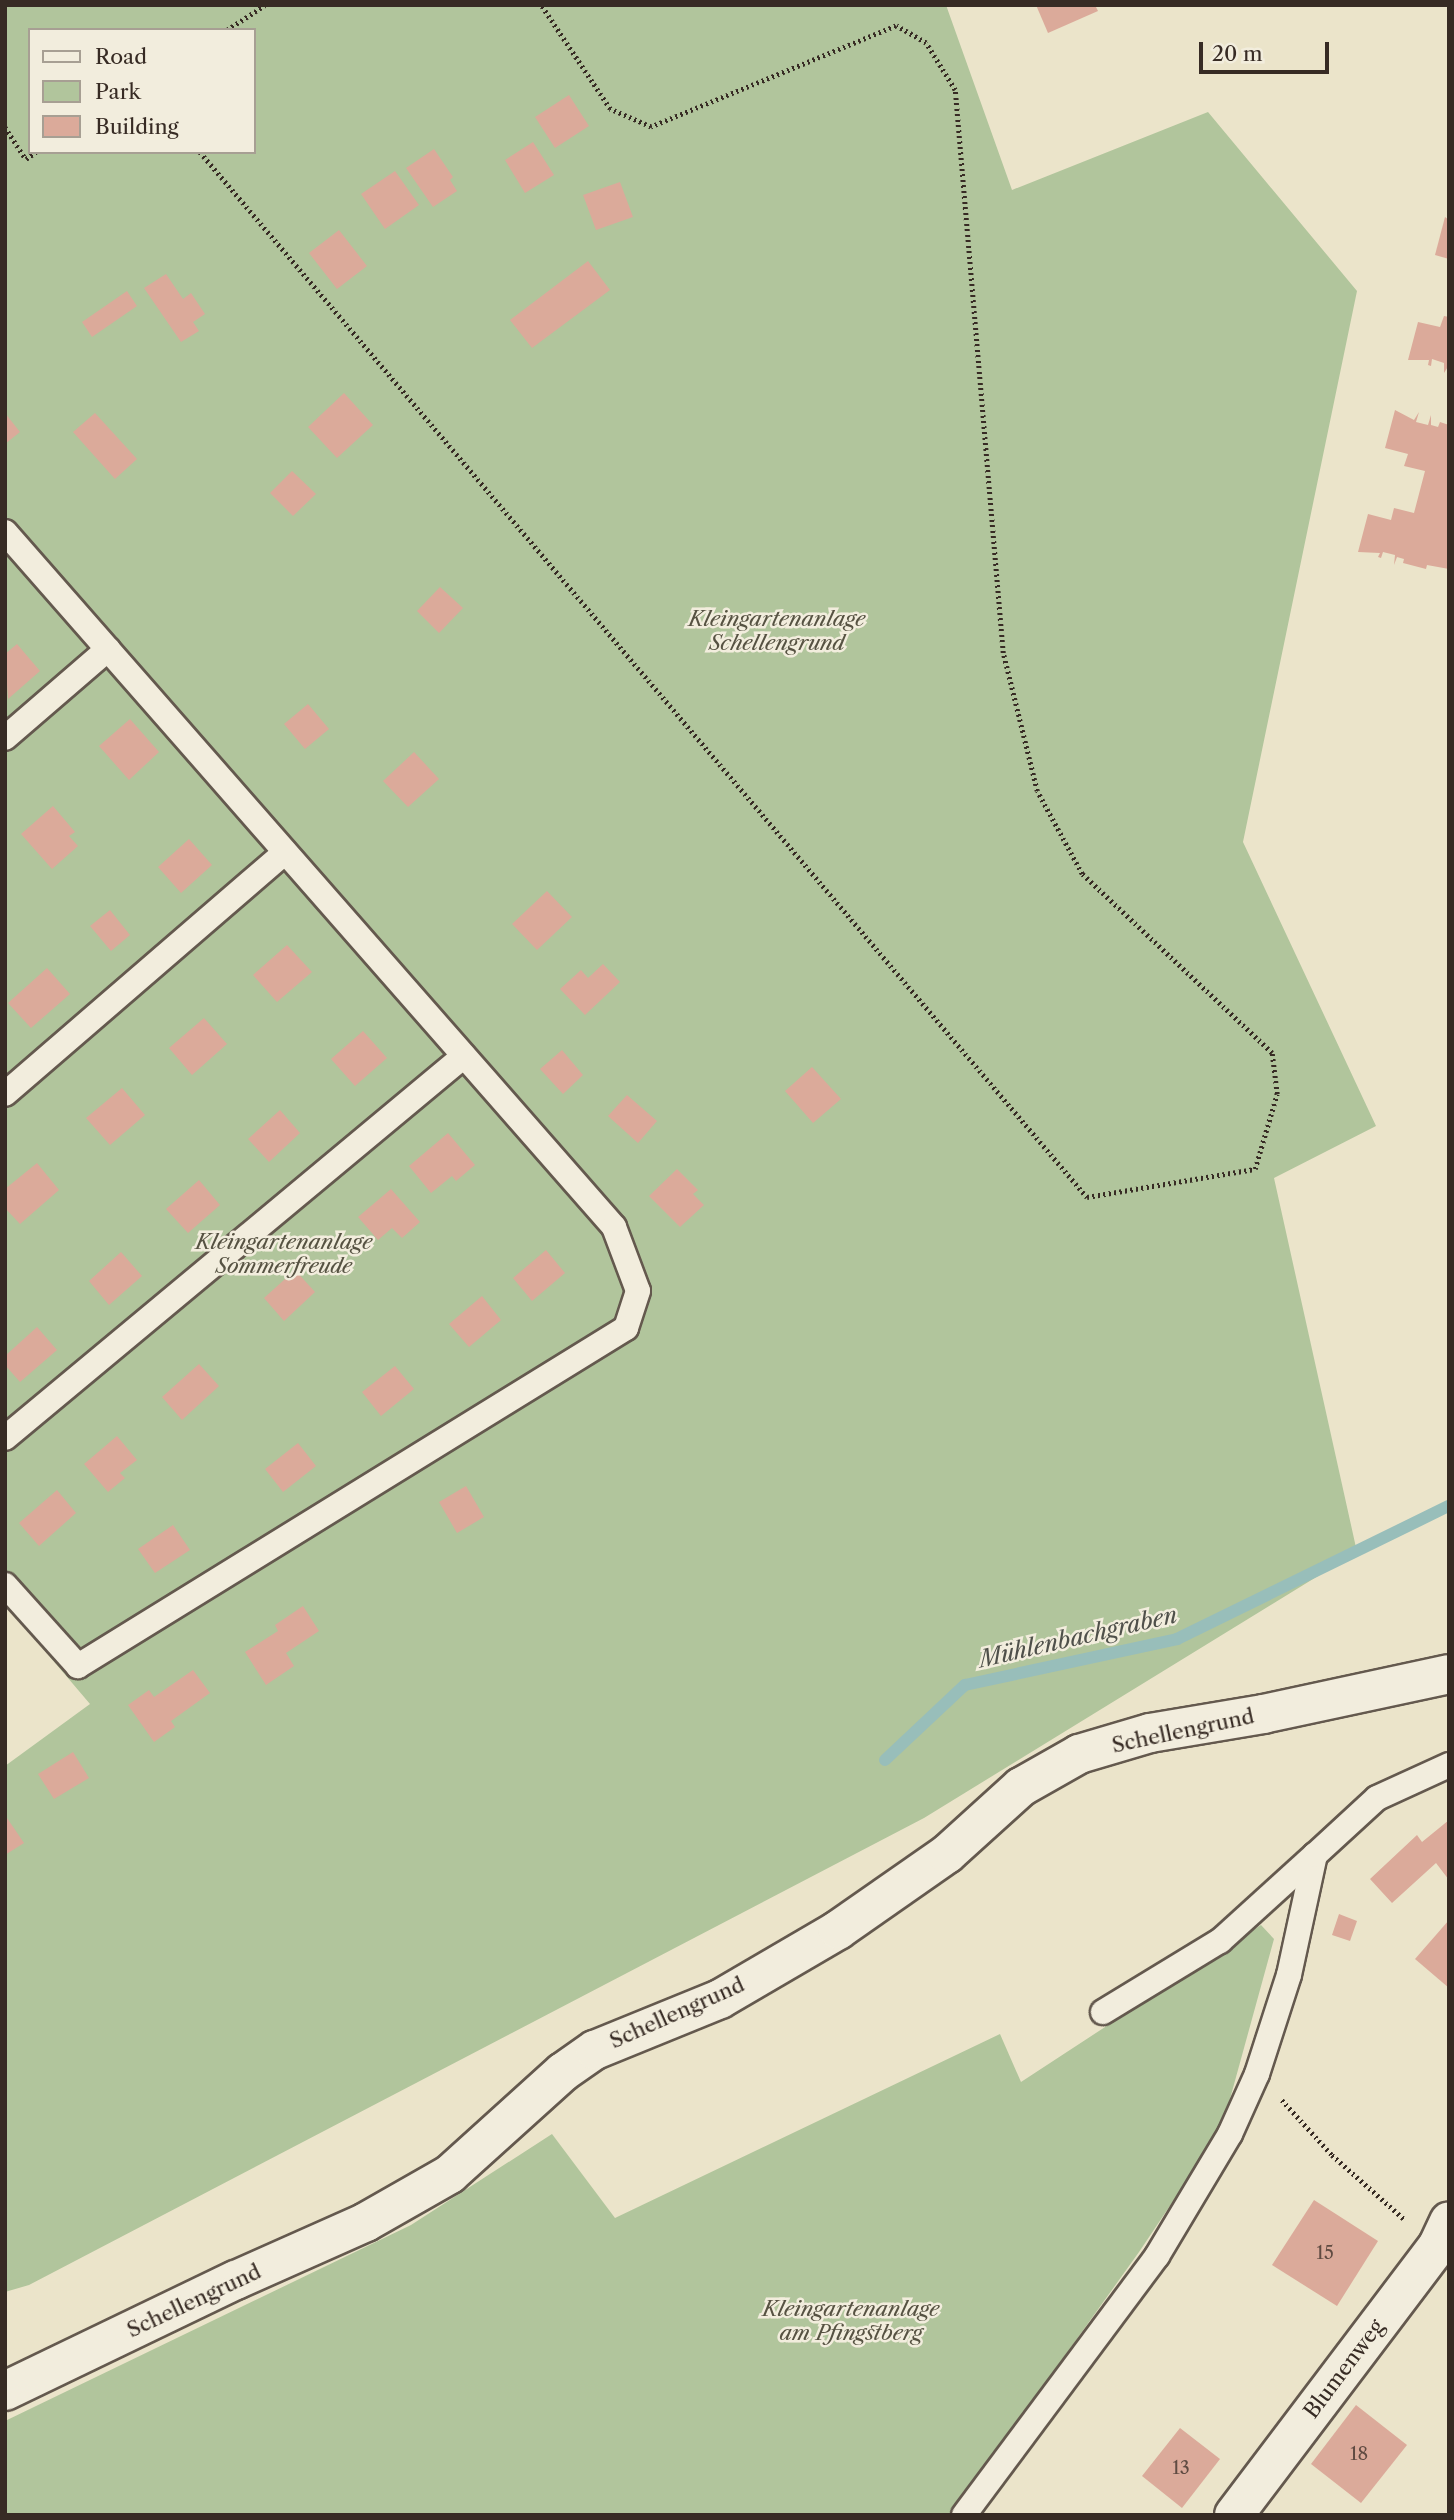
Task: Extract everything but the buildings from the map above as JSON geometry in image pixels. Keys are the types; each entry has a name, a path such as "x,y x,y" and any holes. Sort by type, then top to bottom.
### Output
{"street":[{"name":"Schellengrund","path":"5,2391 236,2280 366,2222 450,2174 563,2072 595,2050 720,1998 838,1930 947,1854 1021,1787 1079,1754 1150,1733 1263,1714 1449,1674"},
{"name":"Blumenweg","path":"1234,2515 1443,2233"}],"lane":[{"path":"5,532 614,1227 638,1291 626,1328 78,1666 5,1585"},
{"path":"5,738 108,649"},
{"path":"5,1094 285,852"},
{"path":"5,1438 464,1056"},
{"path":"1104,2012 1220,1941 1377,1798 1449,1765"},
{"path":"964,2515 1157,2256 1230,2134 1257,2074 1289,1975 1315,1855"}],"path":[{"path":"230,28 265,5"},
{"path":"202,154 1087,1197 1255,1169 1277,1094 1272,1053 1082,874 1037,791 1003,653 955,90 926,43 896,26 652,127 610,109 541,5"},
{"path":"5,127 26,159 33,154"},
{"path":"1257,2074 1362,2183 1443,2233"}],"green space":[{"path":"5,5 946,5 1012,190 1208,112 1357,291 1243,842 1376,1126 1274,1178 1357,1552 924,1818 29,2285 5,2292 5,1766 90,1704 5,1604"},
{"name":"Kleingartenanlage am Pfingstberg","path":"1261,1925 1274,1939 1222,2128 1139,2252 951,2515 5,2515 5,2421 411,2225 552,2134 615,2218 1000,2034 1021,2082"}],"waterway":[{"name":"Mühlenbachgraben","path":"885,1760 965,1685 1177,1639 1449,1506"}],"park label":[{"name":"Kleingartenanlage Schellengrund","path":"777,631"},
{"name":"Kleingartenanlage Sommerfreude","path":"284,1254"}]}
